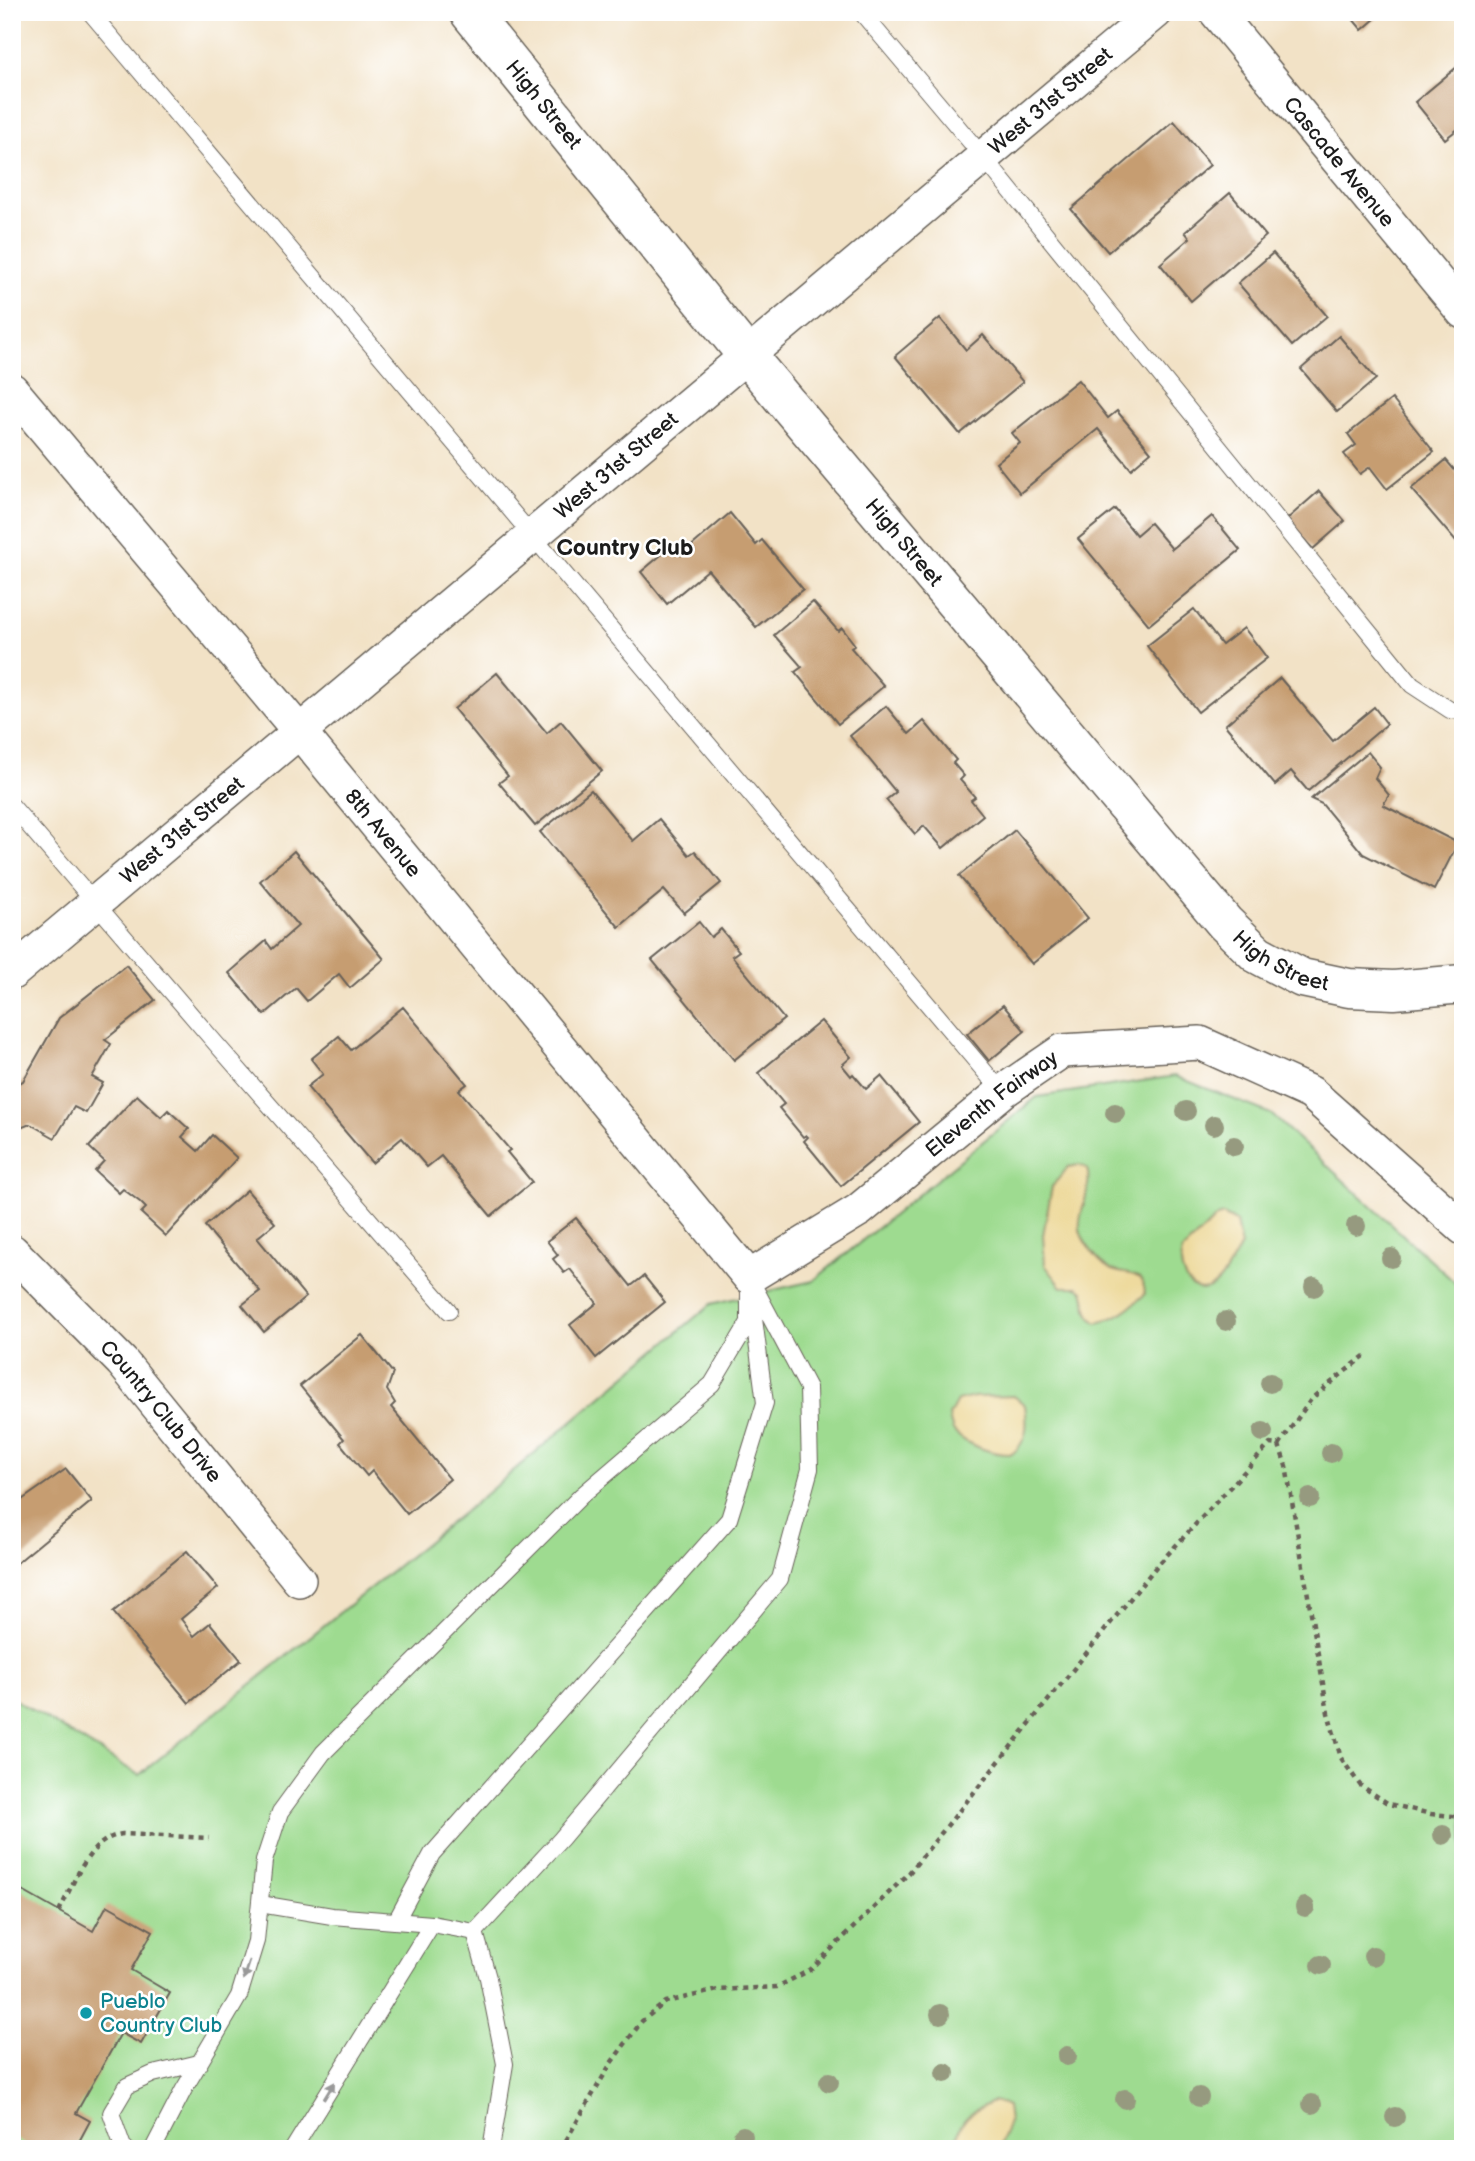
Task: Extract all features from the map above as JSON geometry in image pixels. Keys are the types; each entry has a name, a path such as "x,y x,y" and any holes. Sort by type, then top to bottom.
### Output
{"street":[{"name":"High Street","path":"469,12 748,357 1225,923 1257,954 1302,978 1349,988 1394,990 1463,984"},
{"name":"West 31st Street","path":"12,973 1156,12"},
{"name":"Cascade Avenue","path":"1216,12 1463,312"},
{"name":"8th Avenue","path":"12,390 299,731 749,1277"},
{"name":"Eleventh Fairway","path":"749,1277 859,1210 1002,1092 1062,1051 1200,1043 1311,1093 1463,1228"},
{"name":"Country Club Drive","path":"12,1251 122,1362 299,1580"}],"lane":[{"path":"90,12 1002,1092"},
{"path":"861,12 984,158 1412,685 1450,710 1463,710"},
{"path":"12,806 94,904 449,1311"},
{"path":"153,2149 239,1996 256,1941 264,1861 280,1812 323,1753 582,1495 712,1384 749,1322 749,1277"},
{"path":"396,1921 432,1854 729,1519 765,1403 749,1277"},
{"path":"475,1932 561,1839 780,1579 810,1469 808,1388 749,1277"},
{"path":"260,1904 332,1916 432,1924 475,1932"},
{"path":"293,2149 432,1924"},
{"path":"475,1932 488,1978 505,2064 491,2149"},
{"path":"126,2149 111,2113 127,2086 153,2074 199,2063"}],"path":[{"path":"1279,1445 1312,1398 1368,1353"},
{"path":"561,2149 611,2063 642,2021 666,2002 718,1990 777,1987 810,1970 880,1902 909,1873 1155,1568 1261,1452 1270,1444 1279,1445"},
{"path":"1279,1445 1286,1466 1328,1713 1341,1758 1360,1785 1389,1804 1430,1814 1463,1817"},
{"path":"59,1911 93,1850 110,1838 123,1834 209,1838"}],"green space":[{"name":"Pueblo Country Club","path":"1175,1076 1271,1114 1463,1290 1463,2149 12,2149 12,1698 139,1775 474,1504 711,1304 813,1281 1037,1097"}],"sand":[{"path":"1079,1165 1087,1168 1088,1177 1080,1222 1084,1240 1110,1269 1138,1277 1144,1286 1145,1294 1123,1312 1097,1323 1088,1312 1083,1291 1078,1287 1062,1287 1045,1265 1043,1235 1052,1187 1068,1167"},
{"path":"1223,1215 1236,1222 1241,1246 1216,1284 1204,1290 1197,1289 1186,1280 1183,1273 1183,1250 1217,1217"},
{"path":"1014,1396 1025,1405 1026,1426 1021,1444 1012,1454 981,1448 959,1437 953,1430 949,1416 957,1401 974,1397"},
{"path":"994,2101 1007,2106 1009,2122 999,2149 957,2149 959,2131 966,2118"}],"building":[{"path":"1347,12 1383,12 1362,30"},
{"path":"1463,62 1463,125 1445,139 1415,102"},
{"path":"1174,121 1210,165 1108,252 1071,209"},
{"path":"1230,193 1266,236 1191,301 1160,264 1190,238 1185,232"},
{"path":"1273,253 1327,316 1292,346 1238,283"},
{"path":"940,318 966,350 983,335 1023,382 960,434 895,356"},
{"path":"1339,336 1376,379 1337,412 1301,369"},
{"path":"1078,380 1108,418 1117,411 1151,452 1131,469 1098,429 1020,493 996,463 1020,443 1012,433"},
{"path":"1392,399 1434,452 1387,489 1370,467 1360,474 1344,454 1356,445 1348,434"},
{"path":"1446,460 1463,480 1463,550 1411,489"},
{"path":"1319,491 1345,521 1313,549 1286,520"},
{"path":"1115,509 1136,535 1150,523 1172,549 1212,516 1240,550 1149,625 1078,539"},
{"path":"730,513 756,545 762,540 803,589 756,627 708,570 667,604 641,572 673,545 681,555"},
{"path":"813,602 838,631 842,628 855,645 851,648 884,686 838,724 795,672 802,667 774,635"},
{"path":"1194,609 1222,645 1244,628 1267,658 1198,712 1147,646"},
{"path":"497,673 547,733 561,721 602,771 535,826 499,783 508,776 454,709"},
{"path":"1280,678 1333,741 1374,707 1387,724 1308,791 1291,771 1275,785 1225,725"},
{"path":"886,706 909,734 924,721 956,760 953,763 964,776 960,780 975,797 971,800 983,815 943,848 924,826 915,834 886,800 896,792 850,736"},
{"path":"1368,752 1380,767 1375,778 1389,795 1383,805 1458,843 1434,890 1363,854 1322,804 1311,799"},
{"path":"591,790 633,841 659,819 689,855 695,851 721,883 684,913 664,890 619,927 540,832"},
{"path":"1015,830 1088,918 1032,964 959,876"},
{"path":"294,851 384,959 350,988 339,974 307,1001 296,988 264,1015 229,973 266,941 272,949 298,926 260,881"},
{"path":"699,922 711,937 721,929 739,951 732,956 784,1019 734,1060 652,960"},
{"path":"126,965 155,1000 105,1040 111,1044 92,1077 103,1083 86,1113 74,1107 55,1138 30,1124 18,1129 12,1119 12,1087 23,1081 59,1018"},
{"path":"1003,1005 1025,1031 989,1061 967,1034"},
{"path":"403,1007 467,1084 459,1090 510,1150 507,1152 532,1182 491,1216 441,1156 427,1167 402,1138 372,1163 307,1087 323,1074 311,1059 339,1036 351,1050"},
{"path":"821,1021 851,1057 842,1065 851,1076 853,1074 866,1089 881,1076 919,1122 841,1186 804,1141 808,1137 803,1137 779,1108 784,1104 758,1073"},
{"path":"137,1095 161,1117 168,1110 189,1129 182,1137 198,1151 212,1135 237,1158 166,1236 141,1213 146,1208 140,1202 123,1189 119,1193 95,1171 104,1161 89,1147"},
{"path":"247,1190 275,1223 257,1238 306,1297 264,1332 242,1305 260,1291 205,1226"},
{"path":"576,1218 631,1286 644,1276 665,1302 596,1358 570,1325 597,1303 570,1269 564,1273 553,1259 558,1255 547,1241"},
{"path":"362,1335 393,1373 387,1390 395,1403 391,1407 450,1479 407,1514 372,1471 367,1476 340,1443 344,1439 300,1386"},
{"path":"66,1469 92,1501 12,1567 12,1510 16,1504"},
{"path":"187,1551 218,1588 181,1619 194,1636 210,1623 241,1660 189,1703 113,1612"},
{"name":"Pueblo Country Club","path":"12,1885 93,1931 107,1905 153,1931 131,1970 170,1993 141,2044 121,2033 76,2113 90,2121 75,2149 33,2149 12,2137"}],"place":[{"name":"Pueblo Country Club","path":"86,2013"}],"district":[{"name":"Country Club","path":"625,547"}]}
